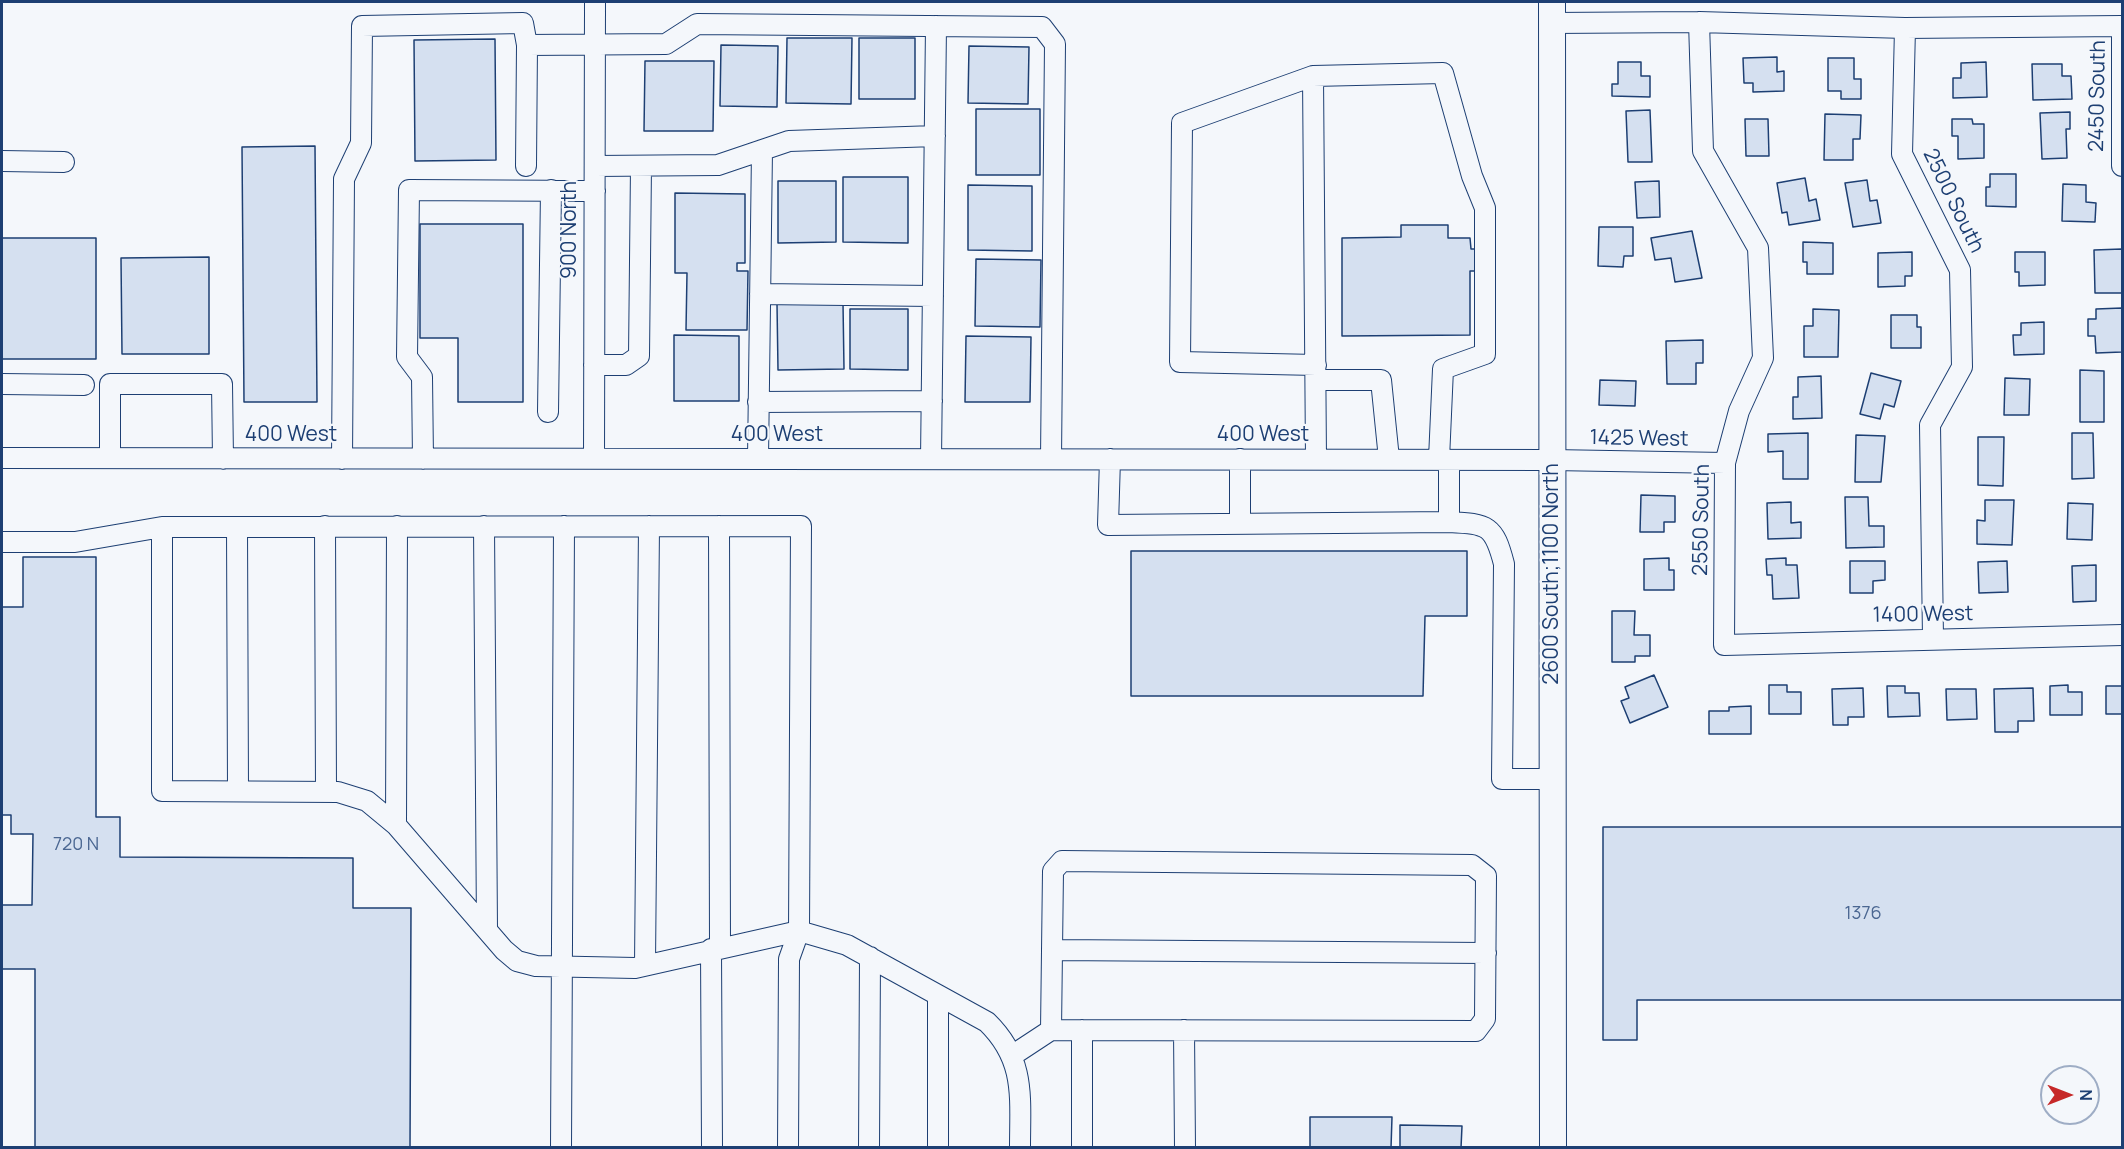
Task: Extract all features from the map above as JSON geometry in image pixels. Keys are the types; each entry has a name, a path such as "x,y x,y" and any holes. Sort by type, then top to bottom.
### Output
{"main road":[{"name":"2600 South;1100 North","path":"1552,12 1552,1148"}],"street":[{"name":"900 North","path":"594,459 595,2"},
{"path":"1552,12 1699,22 1905,28 2122,26"},
{"name":"2550 South","path":"1699,22 1703,151 1758,248 1763,358 1739,411 1725,463 1724,645"},
{"path":"342,459 344,180 361,143 362,26 523,23 527,45 526,165"},
{"path":"527,45 666,44 697,24 1042,27 1055,44 1051,459"},
{"path":"931,459 936,26"},
{"name":"2450 South","path":"2122,26 2122,166"},
{"name":"2500 South","path":"1905,28 1902,154 1960,270 1962,367 1930,425 1934,638"},
{"path":"1389,459 1381,380 1180,362 1182,123 1313,76 1443,73 1472,176 1485,208 1485,354 1443,369 1444,460 1449,522"},
{"path":"1313,76 1316,459"},
{"path":"595,166 718,165 789,141 935,136"},
{"path":"758,459 762,150"},
{"path":"2,161 64,162"},
{"path":"594,365 626,365 639,356 641,166"},
{"path":"423,459 422,377 407,357 409,190 595,191"},
{"path":"548,412 551,190"},
{"path":"760,294 933,296"},
{"path":"2,384 84,385"},
{"path":"110,458 111,384 222,384 223,459"},
{"path":"758,402 932,401"},
{"name":"400 West","path":"2,458 1552,460"},
{"path":"1110,459 1108,525 1449,522 1480,524 1497,537 1504,564 1502,779 1552,779"},
{"path":"1240,459 1240,524"},
{"name":"1425 West","path":"1552,460 1725,463"},
{"path":"645,965 649,525"},
{"path":"712,1148 719,525"},
{"path":"2,542 75,542 162,527 801,525 799,931 789,959 788,1148"},
{"path":"325,526 326,792"},
{"path":"396,825 397,526"},
{"path":"484,526 487,928"},
{"path":"561,1148 564,526"},
{"path":"162,527 162,790 326,792 355,796 367,801 396,825 517,961 563,967 635,968 715,948 799,931 847,945 987,1022 998,1032 1013,1055 1019,1077 1020,1148"},
{"path":"237,527 238,791"},
{"name":"1400 West","path":"1724,645 2122,635"},
{"path":"1013,1055 1051,1030 1476,1030 1485,1019 1486,876 1472,865 1062,861 1053,871 1051,1030"},
{"path":"1052,951 1486,953"},
{"path":"869,1148 870,957"},
{"path":"938,995 938,1148"},
{"path":"1082,1030 1082,1148"},
{"path":"1184,1030 1185,1148"}],"building":[{"path":"787,38 852,38 851,104 786,103"},
{"path":"859,38 915,38 915,99 859,99"},
{"path":"495,39 496,160 415,161 414,40"},
{"path":"721,45 778,46 777,107 720,106"},
{"path":"969,46 1029,47 1028,104 968,103"},
{"path":"1777,57 1777,72 1784,71 1784,91 1753,92 1753,83 1744,83 1743,58"},
{"path":"1828,58 1854,58 1854,79 1861,79 1861,99 1841,99 1841,91 1828,91"},
{"path":"645,61 714,61 713,131 644,131"},
{"path":"1618,62 1641,62 1641,76 1650,76 1650,97 1612,96 1612,84 1618,84"},
{"path":"1986,62 1987,97 1953,98 1953,78 1961,78 1961,63"},
{"path":"2032,64 2062,64 2062,76 2071,76 2072,99 2033,100"},
{"path":"976,109 1040,109 1040,175 976,175"},
{"path":"1650,110 1652,162 1628,162 1626,111"},
{"path":"2070,112 2070,129 2066,129 2067,158 2042,159 2040,113"},
{"path":"1825,114 1861,115 1860,139 1853,139 1853,160 1824,160"},
{"path":"1745,119 1768,119 1769,156 1746,156"},
{"path":"1952,119 1972,119 1973,124 1984,124 1984,158 1958,159 1958,136 1952,136"},
{"path":"315,146 317,402 244,402 242,147"},
{"path":"1990,174 2016,174 2016,207 1986,206 1986,187 1990,187"},
{"path":"843,177 908,177 908,243 843,242"},
{"path":"1805,178 1809,201 1816,199 1820,220 1789,225 1787,212 1782,213 1777,183"},
{"path":"1867,180 1870,201 1877,200 1881,223 1853,227 1845,183"},
{"path":"778,181 836,181 836,242 778,243"},
{"path":"1659,181 1660,217 1637,218 1635,182"},
{"path":"2063,184 2086,185 2086,202 2096,203 2095,222 2062,221"},
{"path":"968,185 1032,186 1032,251 968,250"},
{"path":"675,193 745,194 745,263 737,263 737,271 748,271 747,330 686,330 687,273 675,273"},
{"path":"420,224 523,224 523,402 458,402 458,338 420,338"},
{"path":"1401,225 1448,225 1448,238 1470,238 1471,249 1475,249 1475,271 1470,271 1470,335 1342,336 1342,238 1401,237"},
{"path":"1599,227 1633,227 1633,256 1624,256 1623,267 1598,266"},
{"path":"1692,231 1702,278 1675,282 1671,258 1655,260 1651,238"},
{"path":"2,238 96,238 96,359 2,359"},
{"path":"1803,242 1833,243 1833,274 1807,274 1807,262 1803,262"},
{"path":"2122,249 2122,293 2095,293 2094,250"},
{"path":"1912,252 1912,276 1905,276 1905,286 1878,287 1878,253"},
{"path":"2015,252 2045,252 2045,285 2019,286 2019,272 2015,272"},
{"path":"209,257 209,354 122,354 121,258"},
{"path":"976,259 1041,260 1040,327 975,326"},
{"path":"843,303 844,369 778,370 777,304"},
{"path":"2122,308 2122,352 2096,353 2095,336 2088,336 2088,319 2096,319 2096,309"},
{"path":"850,309 908,309 908,370 850,369"},
{"path":"1813,309 1839,310 1838,357 1804,357 1804,326 1813,326"},
{"path":"1891,315 1917,315 1917,327 1921,327 1921,348 1891,348"},
{"path":"2044,322 2044,354 2014,355 2013,335 2021,335 2021,323"},
{"path":"674,335 739,336 739,401 674,401"},
{"path":"966,336 1031,337 1030,402 965,402"},
{"path":"1703,340 1703,363 1696,363 1696,384 1667,384 1666,341"},
{"path":"2080,370 2104,371 2104,422 2080,422"},
{"path":"1871,373 1901,381 1894,407 1884,404 1880,419 1860,414"},
{"path":"1821,376 1822,418 1793,419 1793,397 1798,397 1798,377"},
{"path":"2005,378 2030,379 2029,415 2004,415"},
{"path":"1600,380 1636,381 1635,406 1599,405"},
{"path":"1808,433 1808,479 1783,479 1783,451 1768,452 1768,434"},
{"path":"2072,433 2093,433 2094,478 2072,479"},
{"path":"1856,435 1885,436 1881,482 1855,482"},
{"path":"1978,437 2004,437 2003,486 1978,485"},
{"path":"1641,495 1675,496 1675,522 1664,522 1664,532 1640,532"},
{"path":"1845,497 1868,497 1869,526 1884,526 1884,547 1846,548"},
{"path":"1985,500 2014,500 2012,545 1977,544 1977,520 1985,521"},
{"path":"1791,502 1791,523 1801,522 1801,538 1768,539 1767,503"},
{"path":"2068,503 2093,504 2092,540 2067,539"},
{"path":"1131,551 1467,551 1467,616 1425,616 1423,696 1131,696"},
{"path":"23,557 96,557 96,817 120,817 120,857 353,858 353,908 411,908 410,1148 35,1148 35,969 2,969 2,905 32,905 33,834 11,834 11,815 2,815 2,607 23,607"},
{"path":"1669,558 1669,570 1674,570 1674,590 1644,590 1644,559"},
{"path":"1786,558 1786,565 1797,565 1799,598 1773,599 1772,575 1767,575 1766,559"},
{"path":"1850,561 1885,561 1885,580 1873,581 1873,593 1850,593"},
{"path":"2007,561 2008,592 1979,593 1978,562"},
{"path":"2096,565 2096,601 2073,602 2072,566"},
{"path":"1612,611 1635,611 1634,635 1650,635 1650,656 1635,656 1635,662 1612,662"},
{"path":"1654,675 1668,707 1630,723 1621,701 1629,698 1625,687"},
{"path":"1769,685 1787,685 1787,692 1801,692 1801,714 1769,714"},
{"path":"2068,685 2068,692 2082,692 2082,715 2050,715 2050,686"},
{"path":"1887,686 1905,686 1905,693 1919,693 1920,716 1888,717"},
{"path":"2106,686 2122,686 2122,714 2106,714"},
{"path":"1863,688 1864,717 1848,717 1848,725 1833,725 1832,689"},
{"path":"2033,688 2034,721 2018,721 2018,732 1995,732 1994,689"},
{"path":"1946,689 1976,689 1977,719 1947,720"},
{"path":"1751,706 1751,734 1709,734 1709,711 1729,711 1729,707"},
{"path":"1603,827 2122,827 2122,1000 1637,1000 1637,1040 1603,1040"},
{"path":"1310,1117 1392,1117 1391,1148 1310,1148"},
{"path":"1400,1125 1462,1126 1461,1148 1400,1148"}]}
